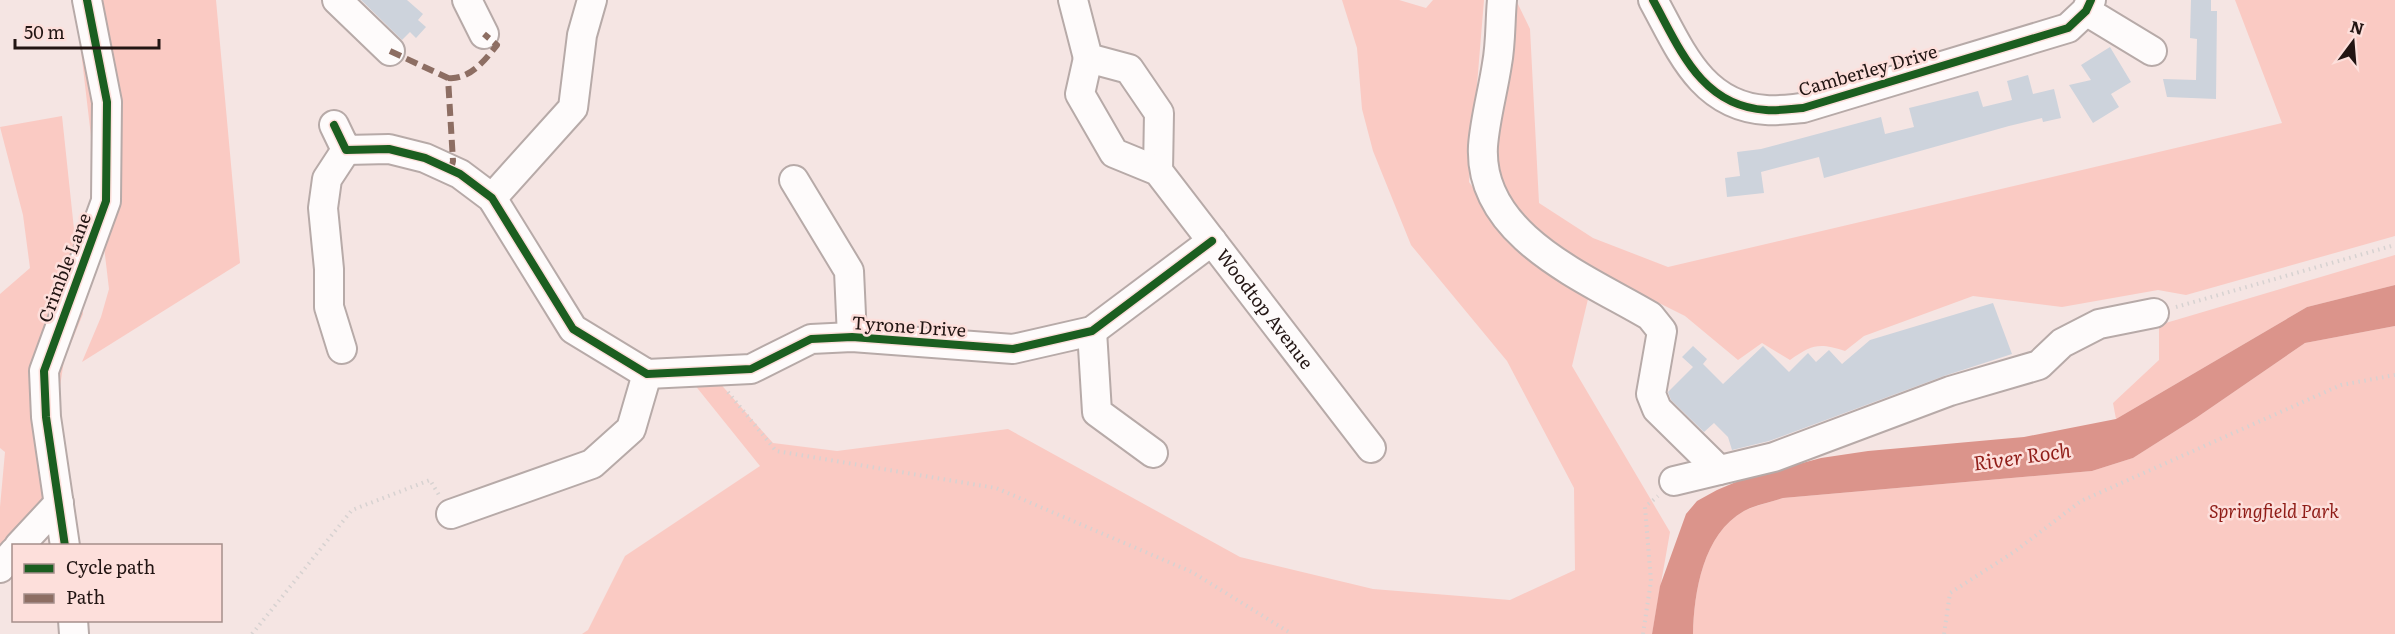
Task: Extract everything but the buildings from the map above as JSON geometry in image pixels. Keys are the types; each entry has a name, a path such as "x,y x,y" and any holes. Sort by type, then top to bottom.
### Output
{"street":[{"name":"Crimble Lane","path":"65,544 46,417 44,371 106,201 106,102 87,0"},
{"path":"337,0 390,51"},
{"path":"466,0 484,33"},
{"path":"492,198 573,108 582,35 592,0"},
{"path":"1073,0 1088,58 1080,94 1114,153 1158,171 1159,113 1129,69 1088,58"},
{"path":"1502,0 1498,61 1483,146 1485,176 1497,204 1517,231 1547,256 1650,316 1662,331 1651,394 1657,409 1719,470"},
{"name":"Camberley Drive","path":"1653,0 1693,72 1715,92 1739,105 1766,110 1803,108 2068,28 2089,5"},
{"path":"2089,5 2153,53"},
{"path":"342,349 329,307 329,268 323,208 327,179 340,138 425,158 460,174 492,198 573,329 647,374 631,429 592,464 451,514"},
{"name":"Woodtop Avenue","path":"1158,171 1371,448"},
{"path":"794,180 849,271 852,337"},
{"name":"Tyrone Drive","path":"647,374 751,369 811,339 852,337 1013,350 1092,331 1212,241"},
{"path":"1674,481 1774,458 1950,391 2039,365 2062,343 2099,324 2154,314"},
{"path":"1092,331 1097,412 1154,453"},
{"path":"21,544 59,503"},
{"path":"0,567 12,554"}],"path":[{"path":"2154,314 2395,245"},
{"path":"709,370 776,450 996,489 1192,572 1292,634"},
{"path":"1944,634 1950,593 2014,552 2081,501 2341,385 2395,375"},
{"path":"252,634 352,510 430,480 451,514"},
{"path":"1643,634 1651,581 1645,507 1674,481"}],"green space":[{"path":"75,0 216,0 240,263 82,362 101,317 109,289"},
{"path":"1342,0 1399,0 1426,8 1433,0 1484,0 1469,182 1519,249 1588,299 1572,366 1670,532 1652,634 582,634 588,630 625,556 760,466 694,384 717,380 773,443 837,451 1008,429 1240,557 1373,589 1510,600 1575,570 1574,488 1507,361 1411,245 1373,151 1362,109 1357,48"},
{"path":"1516,0 1530,29 1539,203 1593,238 1668,267 2282,123 2235,0 2395,0 2395,236 2186,295 2158,290 2062,307 1973,296 1864,336 1845,351 1816,346 1790,360 1762,343 1738,360 1685,316 1567,257 1521,223 1490,163"},
{"path":"62,116 83,314 64,360 57,407 59,486 0,555 0,507 5,452 0,448 0,294 30,268 23,215 0,127"},
{"path":"2395,255 2395,285 2307,307 2116,419 2113,403 2159,360 2159,325"},
{"name":"Springfield Park","path":"2395,326 2395,634 1693,634 1699,583 1710,549 1730,521 1744,511 1783,498 2092,471 2133,458 2305,343"}],"water":[{"name":"River Roch","path":"2395,285 2395,326 2305,343 2133,458 2092,471 1783,498 1748,509 1730,521 1710,549 1699,583 1693,634 1652,634 1660,586 1686,514 1697,501 1717,490 1743,479 1821,458 1868,451 2024,437 2116,419 2307,307"}],"marked path":[{"path":"448,78 463,76 476,68 497,45 484,34"},
{"path":"390,51 448,78 453,161 451,170"}],"cycle path":[{"path":"65,544 46,417 44,371 106,201 107,102 87,0"},
{"path":"1653,0 1683,55 1709,86 1725,98 1744,106 1766,110 1803,108 2068,28 2086,11 2091,0"},
{"path":"334,125 346,150 389,149 425,158 460,174 492,198 573,329 647,374 751,369 811,339 852,337 1013,349 1092,331 1212,241"}]}
